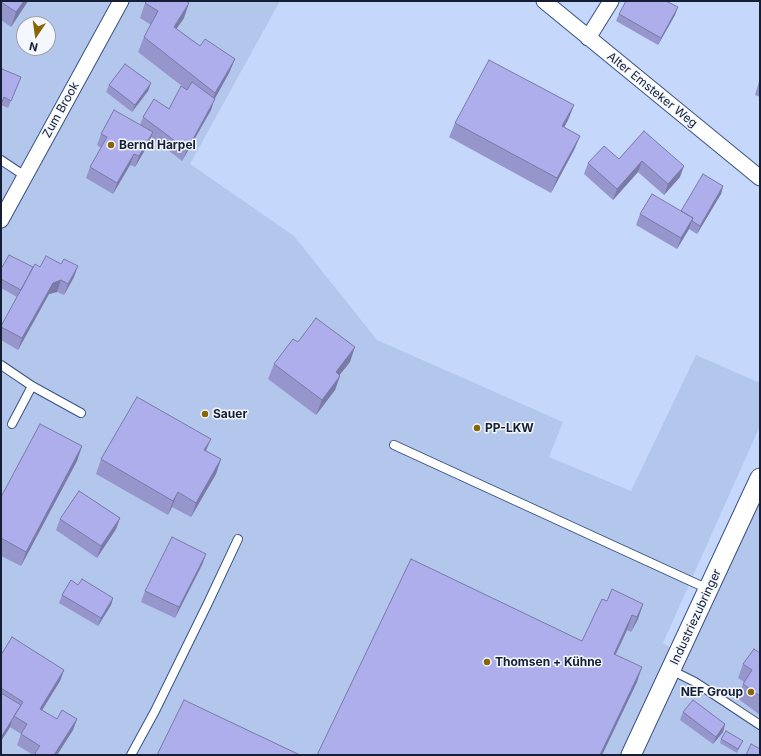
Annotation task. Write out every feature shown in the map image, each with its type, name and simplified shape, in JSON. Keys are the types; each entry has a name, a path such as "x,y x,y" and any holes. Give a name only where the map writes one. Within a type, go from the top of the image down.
{"street":[{"name":"Zum Brook","path":"1,220 121,1"},
{"name":"Alter Emsteker Weg","path":"544,1 760,178"},
{"path":"588,38 611,1"},
{"name":"Industriezubringer","path":"631,755 672,670 760,478"}],"lane":[{"path":"1,160 25,176"},
{"path":"1,365 32,386 81,413"},
{"path":"12,424 32,386"},
{"path":"394,445 709,589"},
{"path":"131,755 155,711 238,539"},
{"path":"672,670 695,682 760,725"}],"shaded area":[{"path":"1,1 280,1 190,164 294,236 377,340 563,422 549,457 631,491 696,355 760,383 760,426 663,643 686,658 760,498 760,755 1,755"}],"building":[{"path":"1,1 24,1 16,12"},
{"path":"147,1 186,1 189,3 174,27 200,46 205,39 235,59 215,93 144,37 158,11 145,3"},
{"path":"626,1 666,1 678,7 661,38 619,14"},
{"path":"489,60 574,105 562,126 580,136 557,178 455,123"},
{"path":"125,64 151,83 135,105 109,85"},
{"path":"2,69 21,77 11,101 4,97 1,104 1,71"},
{"path":"192,82 215,99 187,150 143,117 154,99 169,109 181,86 187,90"},
{"path":"114,110 153,132 139,156 134,154 117,183 90,167 107,137 101,134"},
{"path":"644,131 684,166 668,184 642,161 617,189 588,163 604,146 619,159"},
{"path":"703,174 723,186 700,226 692,221 693,218 681,211"},
{"path":"652,194 693,218 681,238 640,214"},
{"path":"9,255 33,267 21,290 1,279 1,269"},
{"path":"46,256 61,264 64,259 78,266 68,284 61,280 53,283 22,338 1,326 35,264 40,267"},
{"path":"316,318 355,347 336,372 340,376 322,400 274,364 293,339 298,342"},
{"path":"137,397 211,439 204,450 221,459 196,503 178,492 173,501 101,459"},
{"path":"40,424 82,446 26,552 1,538 1,497"},
{"path":"79,491 120,518 101,546 60,519"},
{"path":"172,537 206,554 179,607 145,591"},
{"name":"Thomsen + Kühne","path":"411,559 582,641 602,599 607,601 612,589 643,604 637,617 632,615 614,654 642,667 600,755 317,755"},
{"path":"82,579 113,598 101,618 62,595 71,580 78,585"},
{"path":"12,637 64,670 40,709 57,719 62,710 77,719 54,755 37,755 35,753 40,746 21,734 27,724 14,716 23,702 1,688 1,655"},
{"path":"754,649 760,653 760,696 743,684 752,670 743,664"},
{"path":"1,693 21,705 2,736 1,735"},
{"path":"184,700 300,755 157,755"},
{"path":"693,700 725,724 716,737 683,712"},
{"path":"726,731 743,741 738,749 721,739"},
{"path":"751,744 760,749 760,755 746,755"}],"place":[{"name":"Bernd Harpel","path":"111,145"},
{"name":"Sauer","path":"205,414"},
{"name":"PP-LKW","path":"477,428"},
{"name":"Thomsen + Kühne","path":"487,662"},
{"name":"NEF Group","path":"751,692"}]}
